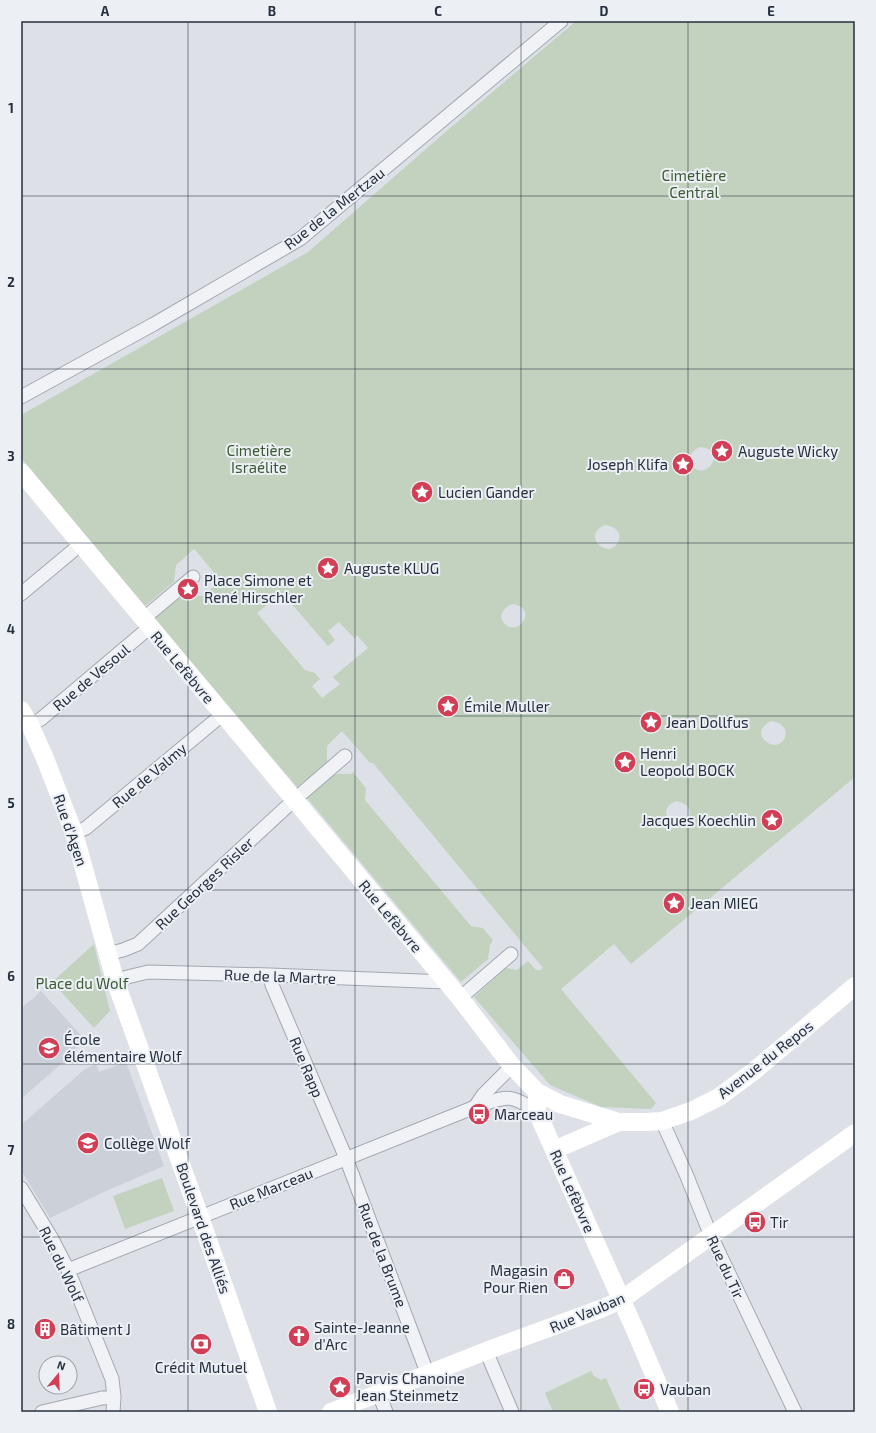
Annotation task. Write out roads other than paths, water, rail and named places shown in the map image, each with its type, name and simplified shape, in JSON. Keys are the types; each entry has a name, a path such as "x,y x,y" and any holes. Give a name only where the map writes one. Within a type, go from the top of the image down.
{"main road":[{"name":"Rue Lefèbvre","path":"21,472 460,998 512,1066 537,1092 537,1112 670,1412"},
{"name":"Rue d'Agen","path":"26,718 53,778 74,833 107,954"},
{"name":"Boulevard des Alliés","path":"107,954 268,1412"},
{"name":"Avenue du Repos","path":"537,1092 560,1104 619,1122 662,1121 691,1112 719,1097 754,1071 855,986"},
{"name":"Avenue du Repos","path":"554,1150 619,1122"},
{"name":"Rue Vauban","path":"330,1412 599,1310 621,1300 855,1133"}],"street":[{"name":"Rue de la Mertzau","path":"21,397 154,324 300,239 561,21"},
{"path":"21,594 81,544"},
{"name":"Rue de Vesoul","path":"26,718 41,719 147,623 193,577"},
{"name":"Rue de Valmy","path":"74,833 86,828 223,714"},
{"name":"Rue Georges Risler","path":"107,954 138,944 294,800 346,756"},
{"path":"460,998 511,954"},
{"name":"Rue de la Martre","path":"115,980 148,972 446,982"},
{"name":"Rue Rapp","path":"270,975 272,985 346,1158"},
{"path":"475,1107 483,1095 512,1066"},
{"name":"Rue Marceau","path":"68,1270 475,1107 505,1097 517,1099 537,1112"},
{"name":"Rue du Tir","path":"662,1121 686,1174 711,1236 794,1412"},
{"name":"Rue de la Brume","path":"346,1158 428,1375"},
{"name":"Rue du Wolf","path":"21,1188 52,1239 68,1270 112,1379 114,1398 113,1412"},
{"path":"486,1352 512,1412"},
{"path":"379,1394 386,1412"},
{"path":"42,1412 102,1398 114,1398"}],"place":[{"name":"Auguste Wicky","path":"722,451"},
{"name":"Joseph Klifa","path":"683,464"},
{"name":"Lucien Gander","path":"422,492"},
{"name":"Auguste KLUG","path":"328,568"},
{"name":"Place Simone et René Hirschler","path":"188,589"},
{"name":"Émile Muller","path":"448,706"},
{"name":"Jean Dollfus","path":"651,722"},
{"name":"Henri Leopold BOCK","path":"625,762"},
{"name":"Jacques Koechlin","path":"772,820"},
{"name":"Jean MIEG","path":"674,903"},
{"name":"École élémentaire Wolf","path":"49,1048"},
{"name":"Marceau","path":"479,1114"},
{"name":"Collège Wolf","path":"88,1143"},
{"name":"Tir","path":"755,1222"},
{"name":"Magasin Pour Rien","path":"564,1279"},
{"name":"Bâtiment J","path":"45,1329"},
{"name":"Sainte-Jeanne d'Arc","path":"299,1336"},
{"name":"Crédit Mutuel","path":"201,1344"},
{"name":"Parvis Chanoine Jean Steinmetz","path":"340,1387"},
{"name":"Vauban","path":"644,1389"}],"park label":[{"name":"Cimetière Central","path":"694,184"},
{"name":"Cimetière Israélite","path":"259,458"},
{"name":"Place du Wolf","path":"82,983"}]}
